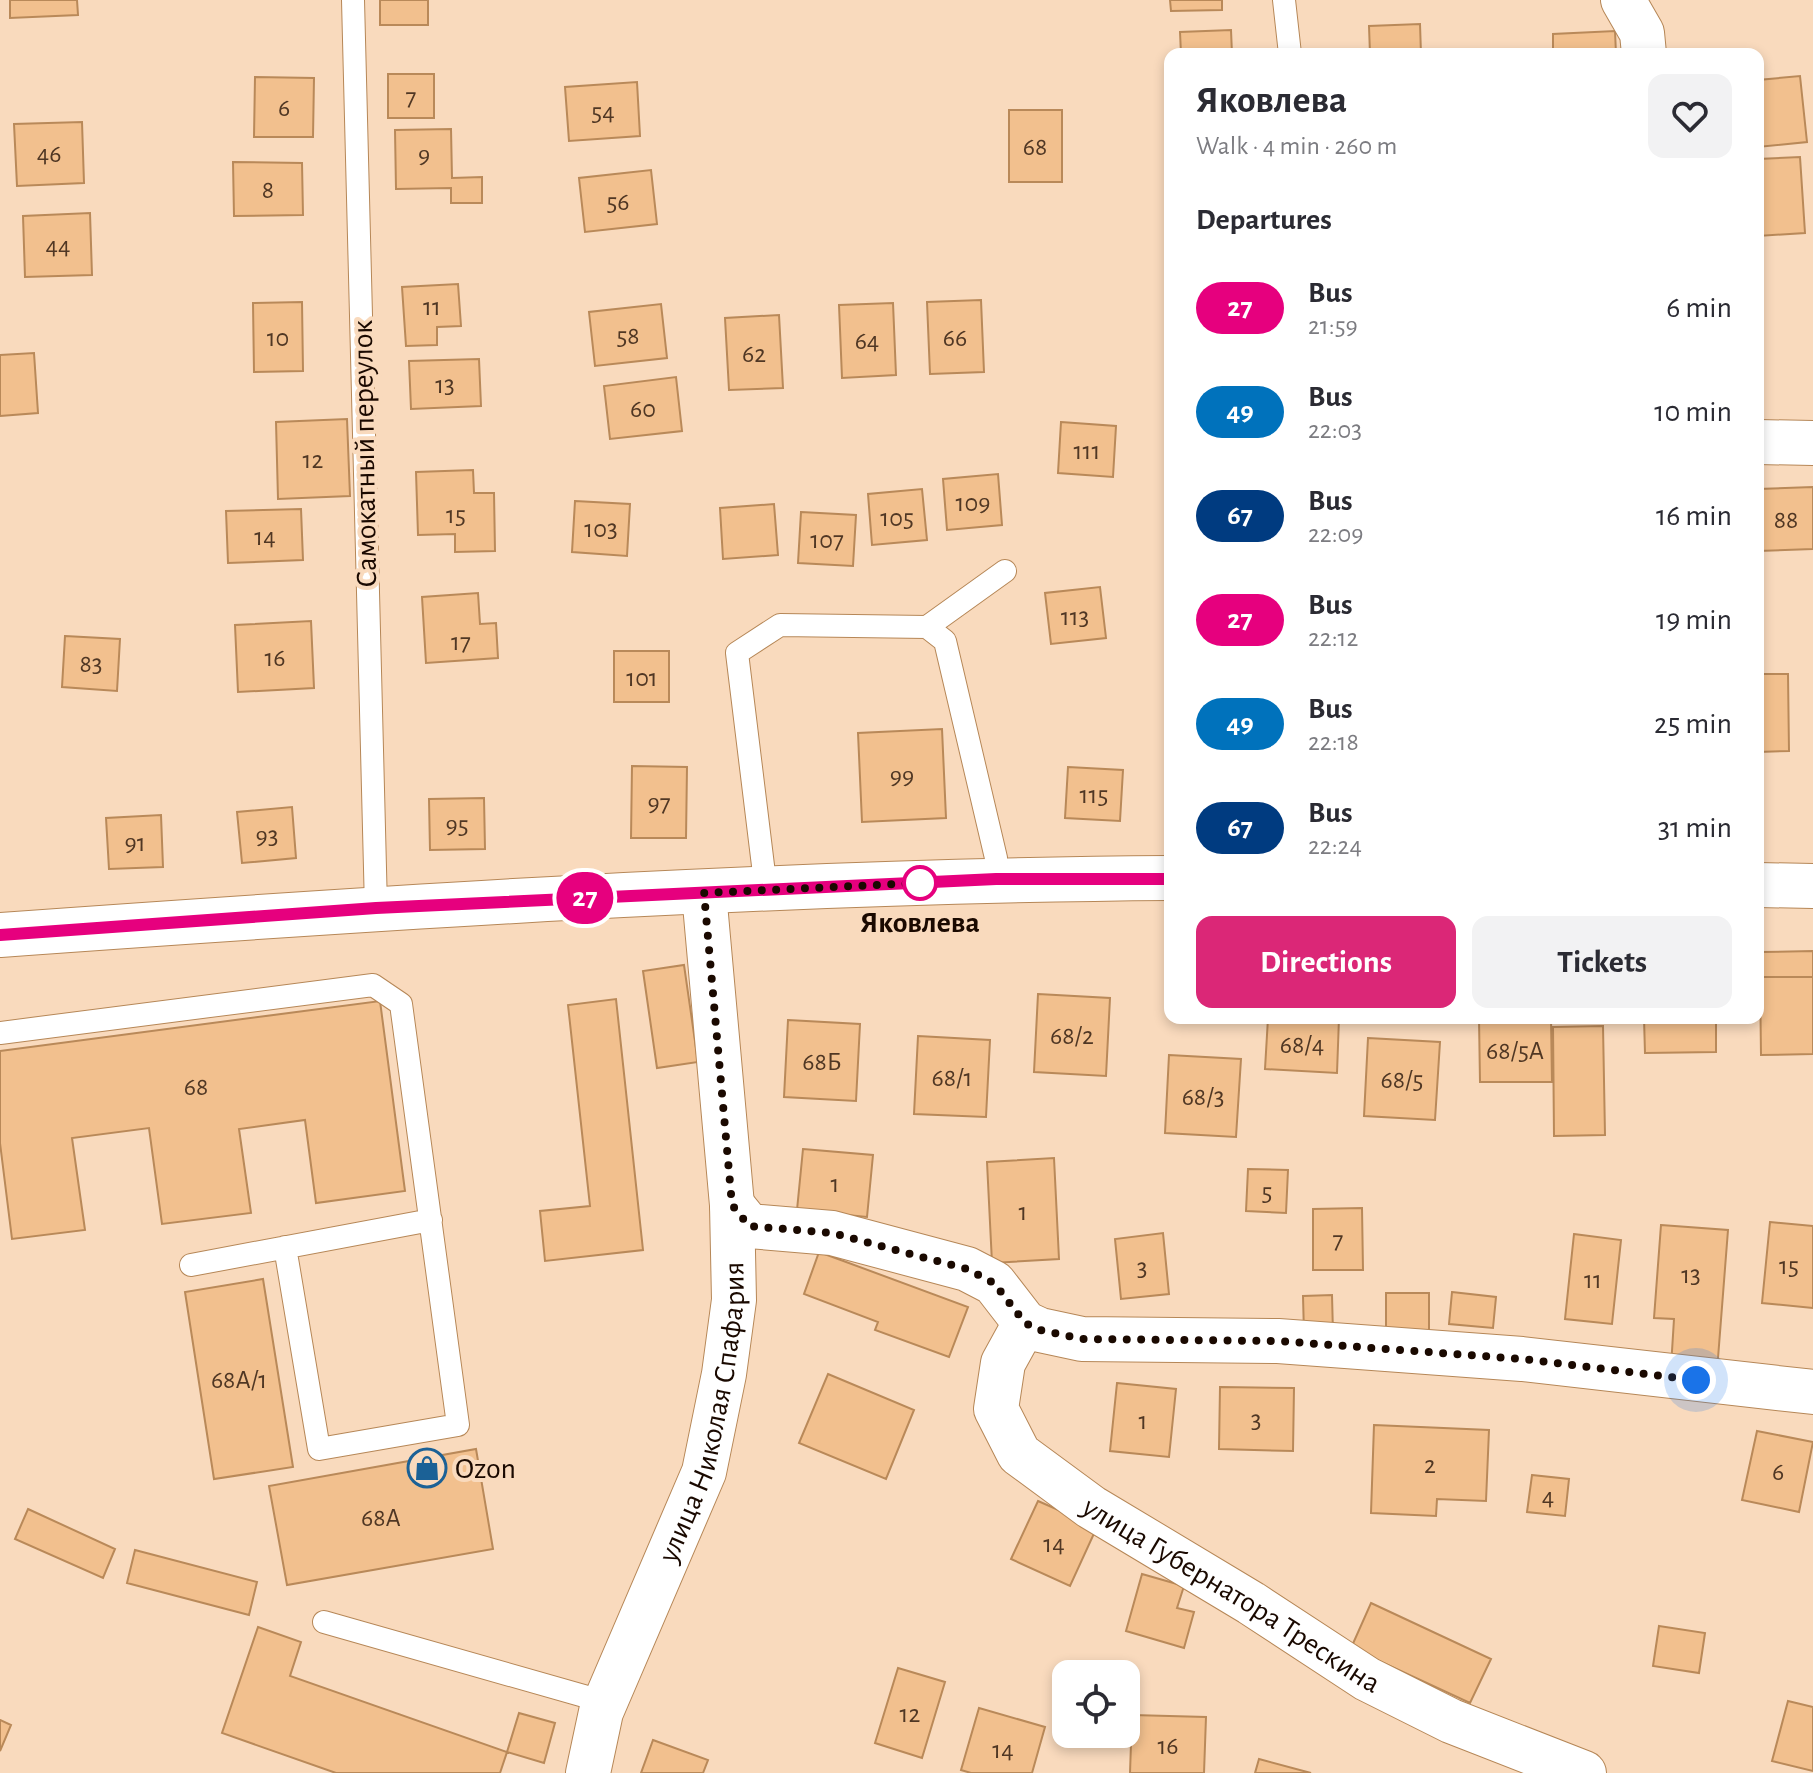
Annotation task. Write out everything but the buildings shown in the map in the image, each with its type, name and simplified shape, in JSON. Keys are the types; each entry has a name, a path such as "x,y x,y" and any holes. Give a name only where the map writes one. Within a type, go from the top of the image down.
{"street":[{"path":"1623,0 1642,33 1643,48"},
{"path":"1764,442 1813,443"},
{"path":"0,935 376,908 996,879 1164,878"},
{"path":"1764,885 1813,886"},
{"name":"улица Николая Спафария","path":"588,1773 605,1702 704,1472 724,1374 734,1300 732,1205 704,893"},
{"path":"732,1205 749,1226 832,1233 967,1269 994,1283 1025,1323 1040,1330 1082,1339 1309,1343 1522,1359 1813,1392"},
{"name":"улица Губернатора Трескина","path":"1025,1323 1003,1363 996,1409 1019,1454 1091,1507 1251,1603 1367,1679 1451,1721 1584,1773"}],"lane":[{"name":"Самокатный переулок","path":"353,0 376,908"},
{"path":"1284,0 1289,48"},
{"path":"766,890 737,653 780,625 927,627 1005,571"},
{"path":"927,627 945,641 996,858 996,879"},
{"path":"0,1033 373,985 401,1004 458,1425 319,1449 285,1247"},
{"path":"191,1265 431,1220"},
{"path":"324,1622 605,1702"}],"bus line":[{"name":"27","path":"0,935 376,908 996,879 1164,879"}],"place":[{"name":"Яковлева","path":"920,883"},
{"name":"Ozon","path":"427,1468"}],"route":[{"path":"920,883 704,893 732,1205 749,1226 832,1233 967,1269 994,1283 1025,1323 1040,1330 1082,1339 1278,1341 1522,1359 1696,1380"}]}
